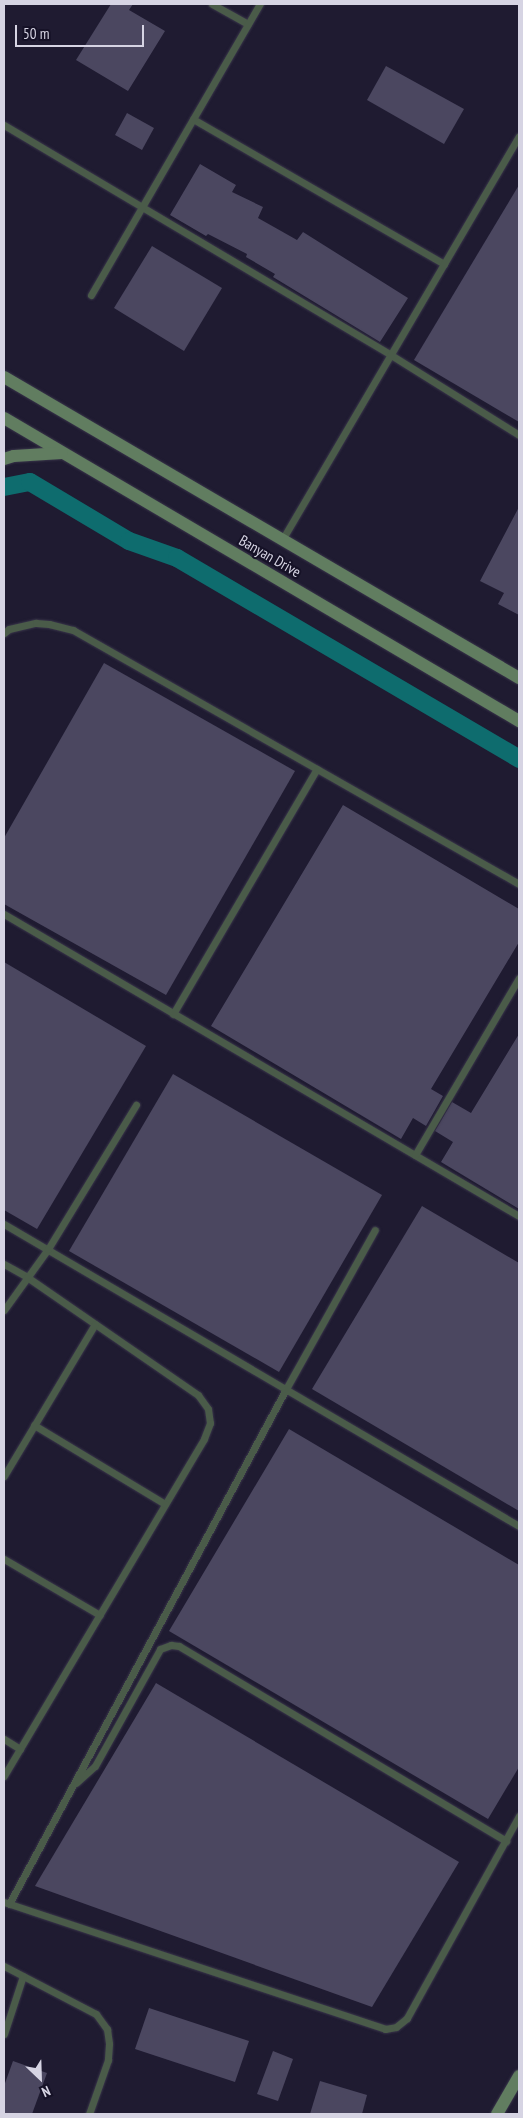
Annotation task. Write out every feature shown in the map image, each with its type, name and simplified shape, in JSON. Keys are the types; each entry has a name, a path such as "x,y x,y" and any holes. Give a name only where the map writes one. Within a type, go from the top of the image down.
{"street":[{"name":"Banyan Drive","path":"4,377 519,678"},
{"name":"Banyan Drive","path":"4,418 519,721"},
{"path":"4,459 14,456 62,453"},
{"path":"497,2114 519,2076"}],"lane":[{"path":"212,4 248,24"},
{"path":"91,295 260,4"},
{"path":"193,119 444,264"},
{"path":"4,125 391,354 519,435"},
{"path":"282,540 519,136"},
{"path":"4,632 9,629 36,623 73,630 519,884"},
{"path":"173,1014 317,769"},
{"path":"4,914 519,1216"},
{"path":"415,1155 519,978"},
{"path":"4,1310 48,1249 136,1105"},
{"path":"4,1224 519,1526"},
{"path":"375,1230 286,1389 73,1786 6,1903 385,2029 396,2027 407,2018 519,1816"},
{"path":"4,1264 27,1277 198,1395 208,1409 210,1423 204,1439 4,1776"},
{"path":"4,1476 94,1324"},
{"path":"34,1425 165,1504"},
{"path":"4,1559 100,1615"},
{"path":"73,1786 95,1766 160,1649 171,1645 179,1646 506,1841"},
{"path":"4,1739 20,1749"},
{"path":"4,1966 96,2014 107,2029 109,2044 108,2060 89,2114"},
{"path":"4,2034 23,1976"}],"building":[{"path":"111,4 133,4 129,10 165,31 128,91 76,60"},
{"path":"386,66 464,109 444,144 367,100"},
{"path":"127,113 154,128 142,150 115,135"},
{"path":"200,164 236,185 232,192 263,207 258,218 297,240 303,232 408,298 380,342 273,277 275,274 246,257 247,254 208,234 206,236 170,215"},
{"path":"519,185 519,422 414,360"},
{"path":"152,246 222,288 184,351 114,308"},
{"path":"519,507 519,615 498,604 504,593 480,581"},
{"path":"104,663 295,771 166,995 4,904 4,838"},
{"path":"343,805 519,909 519,942 431,1089 443,1096 426,1126 413,1118 401,1139 211,1026"},
{"path":"4,962 146,1046 37,1229 4,1210"},
{"path":"519,1034 519,1209 441,1162 453,1142 435,1131 452,1102 471,1113"},
{"path":"173,1074 382,1195 279,1372 69,1251"},
{"path":"422,1206 519,1263 519,1511 312,1389"},
{"path":"289,1429 519,1565 519,1767 488,1819 169,1631"},
{"path":"156,1683 459,1862 372,2007 35,1886"},
{"path":"149,2008 249,2041 235,2082 135,2049"},
{"path":"273,2051 293,2059 278,2101 257,2094"},
{"path":"13,2061 47,2073 32,2114 4,2114 4,2086"},
{"path":"320,2081 367,2095 362,2114 310,2114"}],"waterway":[{"path":"4,487 30,482 129,541 177,558 519,759"}]}
